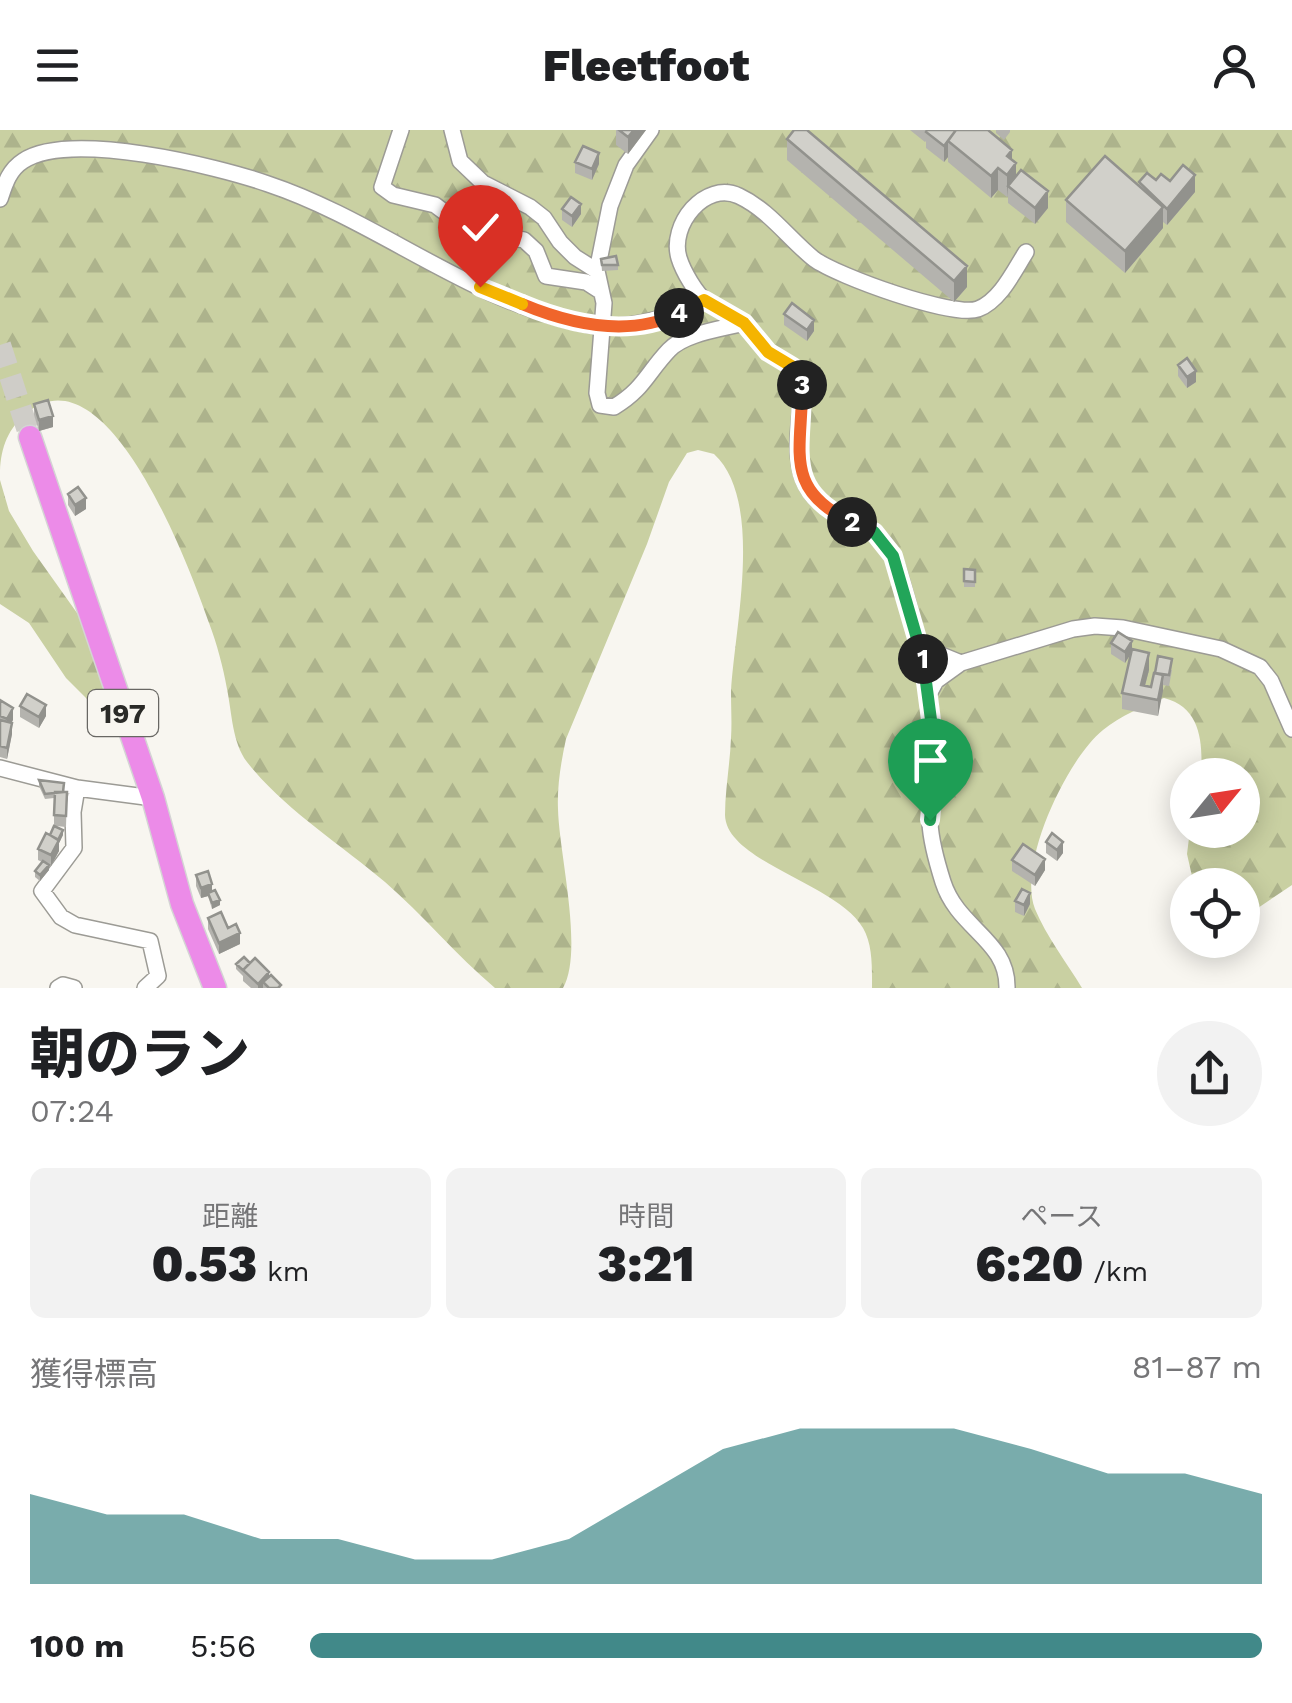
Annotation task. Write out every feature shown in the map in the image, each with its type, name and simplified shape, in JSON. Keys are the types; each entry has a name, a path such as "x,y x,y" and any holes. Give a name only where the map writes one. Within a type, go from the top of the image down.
{"highway":[{"name":"197","path":"30,438 153,798 182,904 215,988"}],"street":[{"path":"400,130 382,187 394,195 435,205 459,223 480,232 524,240 536,252 546,276 586,282 600,290"},
{"path":"452,130 460,161 482,184 530,206 575,257 597,270"},
{"path":"651,130 626,165 610,206 597,270 604,304 597,393 600,405 614,408 635,394 671,348 688,339 744,323"},
{"path":"0,199 7,178 20,162 34,155 76,149 128,152 187,161 312,201 480,287 541,312 602,327 669,318 704,300"},
{"path":"1006,988 1007,976 1001,959 993,946 961,918 938,866 930,820 936,758 928,698 918,638 893,556 874,532 818,502 807,488 798,457 803,388 799,375 768,352 744,323 704,300 679,259 680,228 701,201 718,193 735,194 754,204 814,259 835,272 965,312 992,301 1026,252"},
{"path":"928,698 936,681 961,663 1072,629 1123,628 1220,649 1260,668 1270,680 1292,729"},
{"path":"918,638 934,652 961,663"},
{"path":"0,768 77,788 153,798"},
{"path":"77,788 74,848 42,892 60,917 75,925 150,941 158,976 145,988"},
{"path":"58,988 74,988"}],"green space":[{"path":"0,130 1292,130 1292,885 1260,907 1260,868 1190,868 1188,848 1260,848 1260,758 1201,758 1200,739 1192,718 1186,709 1164,698 1117,720 1089,744 1061,788 1039,840 1031,890 1035,909 1082,988 872,988 869,942 850,912 763,860 730,832 725,806 743,534 739,502 729,475 714,454 698,450 687,453 669,482 566,739 558,809 571,951 563,988 495,988 399,895 295,810 247,762 235,736 215,639 185,559 142,474 116,437 88,411 58,401 28,412 15,425 4,446 0,471"},
{"path":"0,480 9,511 33,551 109,658 110,700 89,701 66,678 29,623 0,604"}],"building":[{"path":"794,130 807,130 967,266 954,281 787,139"},
{"path":"927,130 956,130 944,146"},
{"path":"956,130 988,130 1012,150 1007,156 1016,163 1007,175 998,168 991,176 948,141"},
{"path":"583,146 599,153 592,169 575,162"},
{"path":"1105,156 1163,207 1125,251 1066,200"},
{"path":"1183,165 1195,175 1167,209 1139,182 1147,173 1156,180 1161,174 1170,181"},
{"path":"1021,170 1048,191 1035,208 1008,186"},
{"path":"571,197 581,204 572,216 562,209"},
{"path":"616,256 618,265 602,265 601,259"},
{"path":"792,303 814,320 807,330 784,314"},
{"path":"1187,358 1196,371 1187,377 1178,365"},
{"path":"48,400 53,416 39,420 34,404"},
{"path":"78,487 86,498 75,505 68,494"},
{"path":"964,569 975,570 975,582 964,581"},
{"path":"1118,632 1132,641 1125,652 1111,643"},
{"path":"1132,649 1149,653 1141,685 1151,687 1154,673 1163,675 1158,700 1122,693"},
{"path":"1158,656 1172,659 1169,675 1155,673"},
{"path":"27,694 46,705 39,717 20,706"},
{"path":"0,700 13,708 7,719 0,716"},
{"path":"0,720 12,723 7,748 0,746"},
{"path":"39,780 64,783 63,792 45,794"},
{"path":"55,792 67,792 66,816 54,815"},
{"path":"54,826 63,830 58,840 50,835"},
{"path":"46,833 59,840 51,855 38,849"},
{"path":"1052,833 1063,842 1057,850 1046,842"},
{"path":"1023,844 1045,859 1035,875 1012,860"},
{"path":"43,861 49,865 40,875 35,871"},
{"path":"208,871 212,884 201,888 196,875"},
{"path":"1022,889 1030,893 1024,905 1015,901"},
{"path":"215,890 220,900 212,903 208,893"},
{"path":"221,912 228,928 236,924 240,933 219,943 208,918"},
{"path":"244,957 250,963 244,971 236,964"},
{"path":"255,958 269,972 258,984 243,970"},
{"path":"271,975 281,985 278,988 269,988 263,982"}],"tunnel":[{"path":"0,345 30,437"}],"route":[{"path":"480,287 541,312 602,327 669,318 704,300 744,323 768,352 793,367 803,388 797,445 799,469 807,488 818,502 874,532 893,556 902,583 925,667 936,758 930,820"}]}
